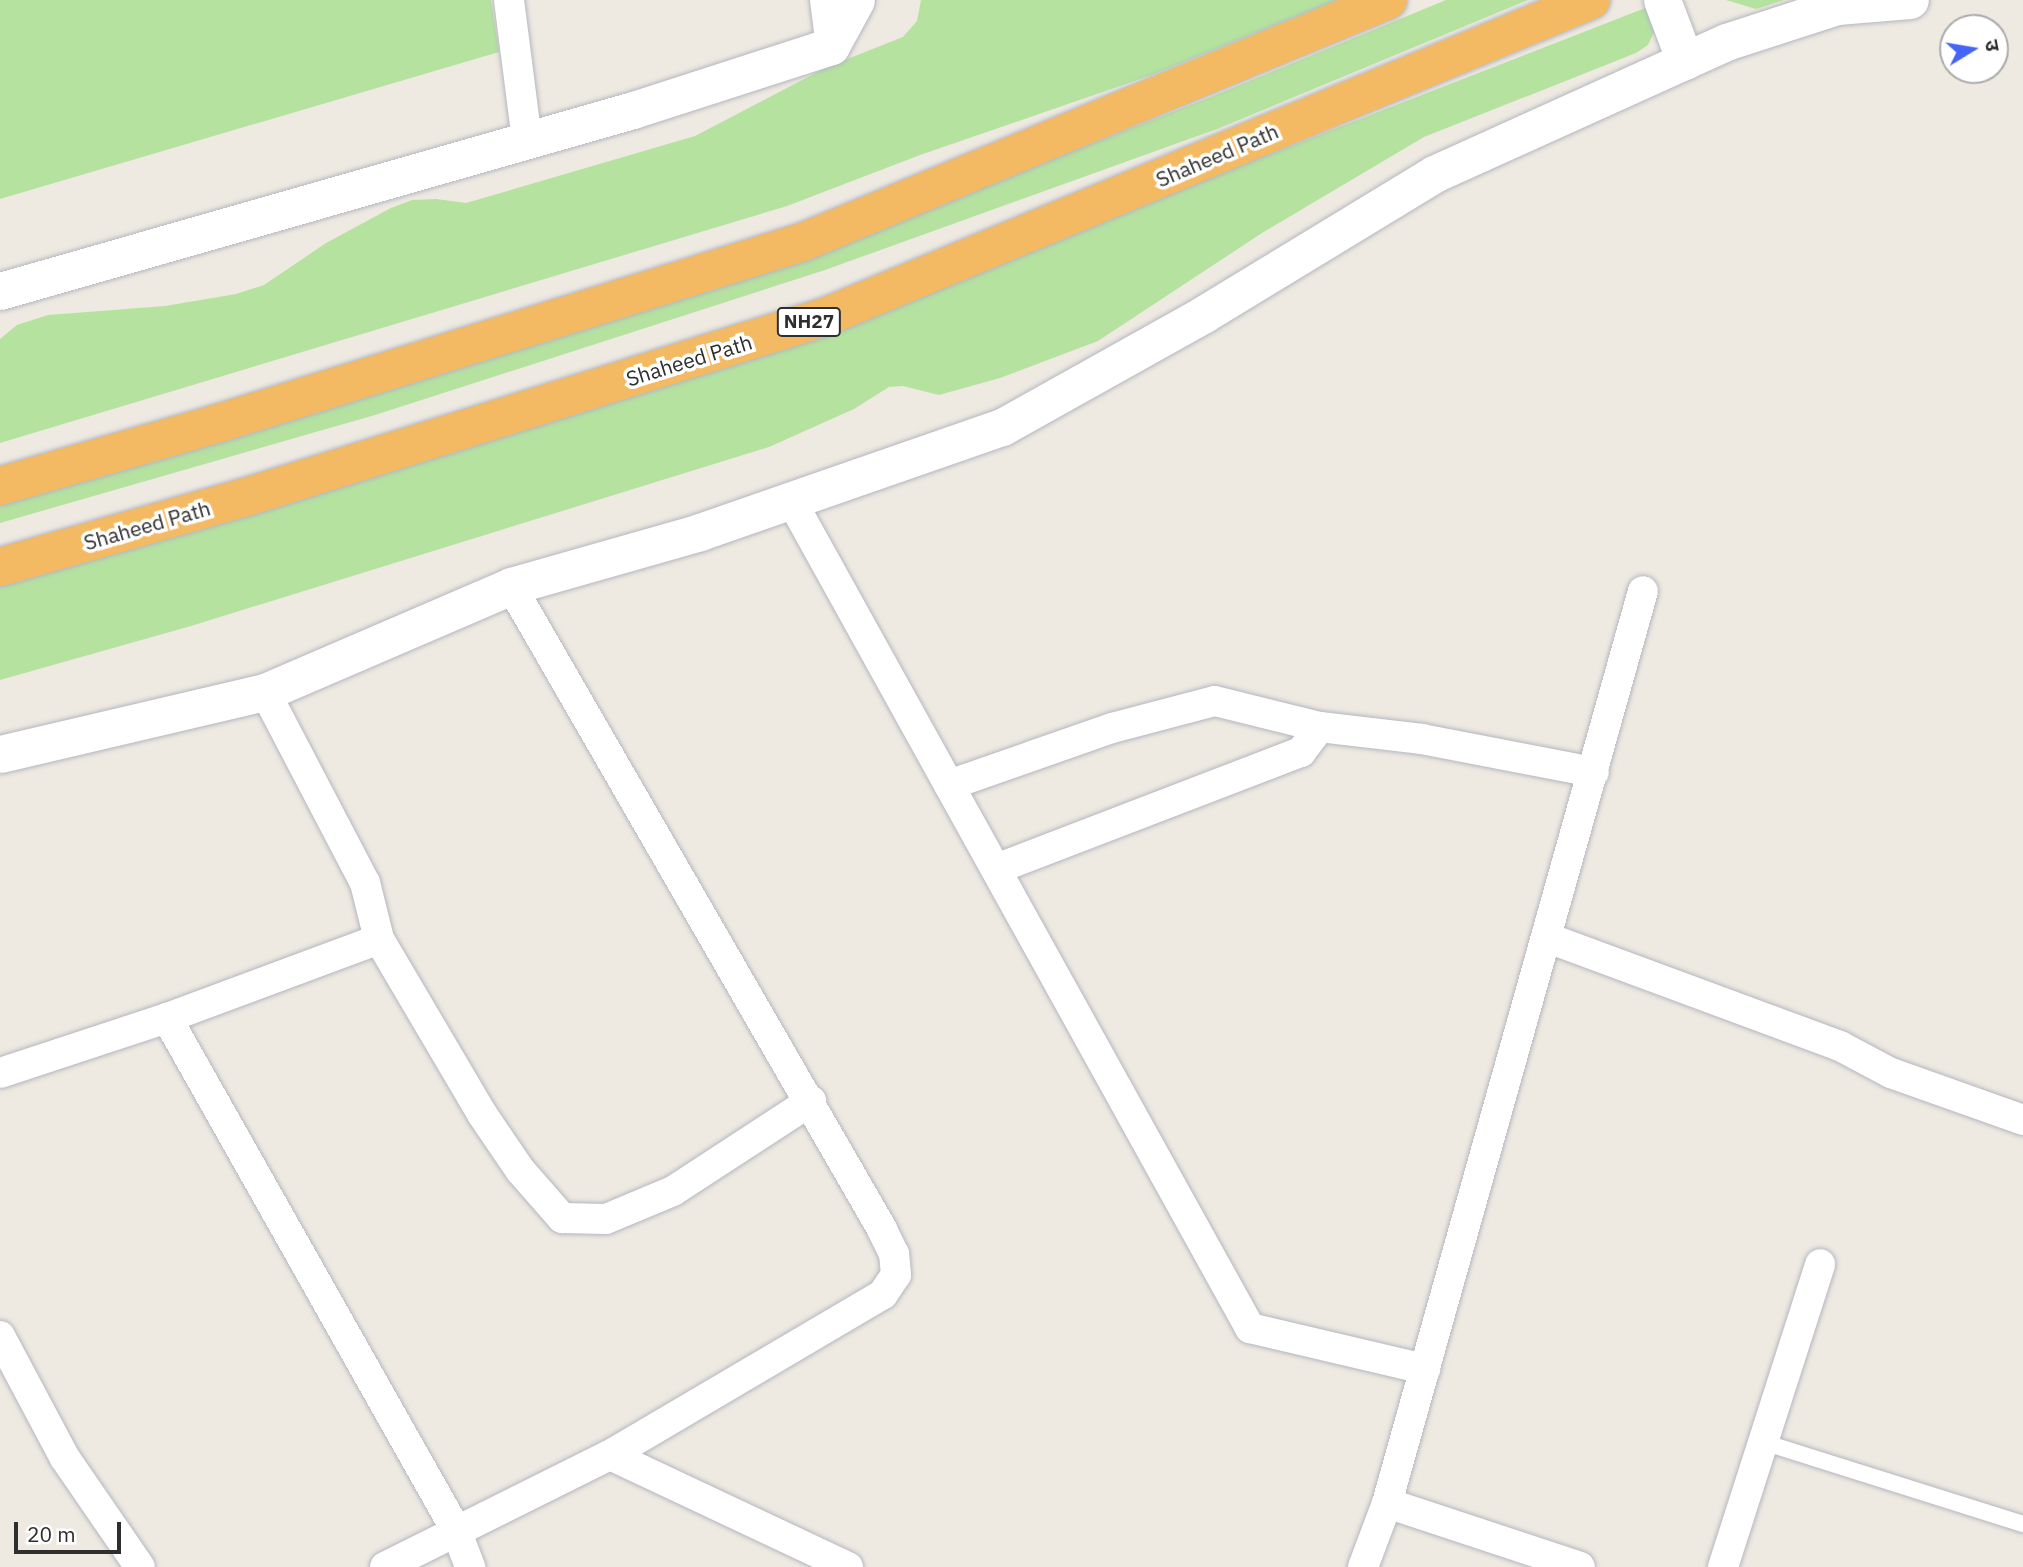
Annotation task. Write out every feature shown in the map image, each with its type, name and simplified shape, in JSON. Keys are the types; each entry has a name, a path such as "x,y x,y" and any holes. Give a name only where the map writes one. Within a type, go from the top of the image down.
{"highway":[{"path":"0,486 213,425 803,242 1388,0"},
{"name":"Shaheed Path","path":"0,567 243,498 825,317 1591,0"}],"street":[{"path":"509,0 527,140"},
{"path":"825,0 831,46"},
{"path":"0,291 527,140 831,46 856,0"},
{"path":"1662,0 1685,61"},
{"path":"0,754 265,692 511,586 700,532 1002,427 1204,314 1434,174 1726,42 1837,6 1910,0"},
{"path":"791,500 1250,1328 1425,1369"},
{"path":"384,1567 610,1455 883,1294 896,1275 894,1254 882,1229 811,1101 511,586"},
{"path":"1363,1567 1387,1503 1548,938 1643,591"},
{"path":"265,692 365,883 379,939 482,1114 520,1170 562,1218 606,1219 673,1191 811,1101"},
{"path":"949,785 1112,728 1215,701 1320,727 1422,739 1594,772"},
{"path":"996,869 1301,752 1320,727"},
{"path":"1548,938 1840,1046 1891,1073 2023,1120"},
{"path":"0,1073 167,1018 379,939"},
{"path":"167,1018 456,1530 470,1567"},
{"path":"1723,1567 1820,1264"},
{"path":"0,1336 65,1458 139,1567"},
{"path":"610,1455 848,1567"},
{"path":"1387,1503 1580,1567"}],"lane":[{"path":"1763,1442 2023,1524"}],"green space":[{"path":"0,0 491,0 499,52 0,199"},
{"path":"921,0 1338,0 1152,75 920,155 787,206 0,443 0,339 17,325 48,315 165,306 236,294 264,285 326,243 391,208 412,200 436,199 466,203 695,136 827,67 903,37 917,21"},
{"path":"1446,0 1528,0 1217,129 825,270 375,415 0,523 0,496 1008,176 1208,98"},
{"path":"1726,0 1784,0 1756,9"},
{"path":"1658,3 1655,30 1648,45 1636,53 1424,137 1262,233 1098,341 1000,378 939,395 903,386 889,387 854,409 769,447 191,626 0,680 0,572 1211,177"}]}
